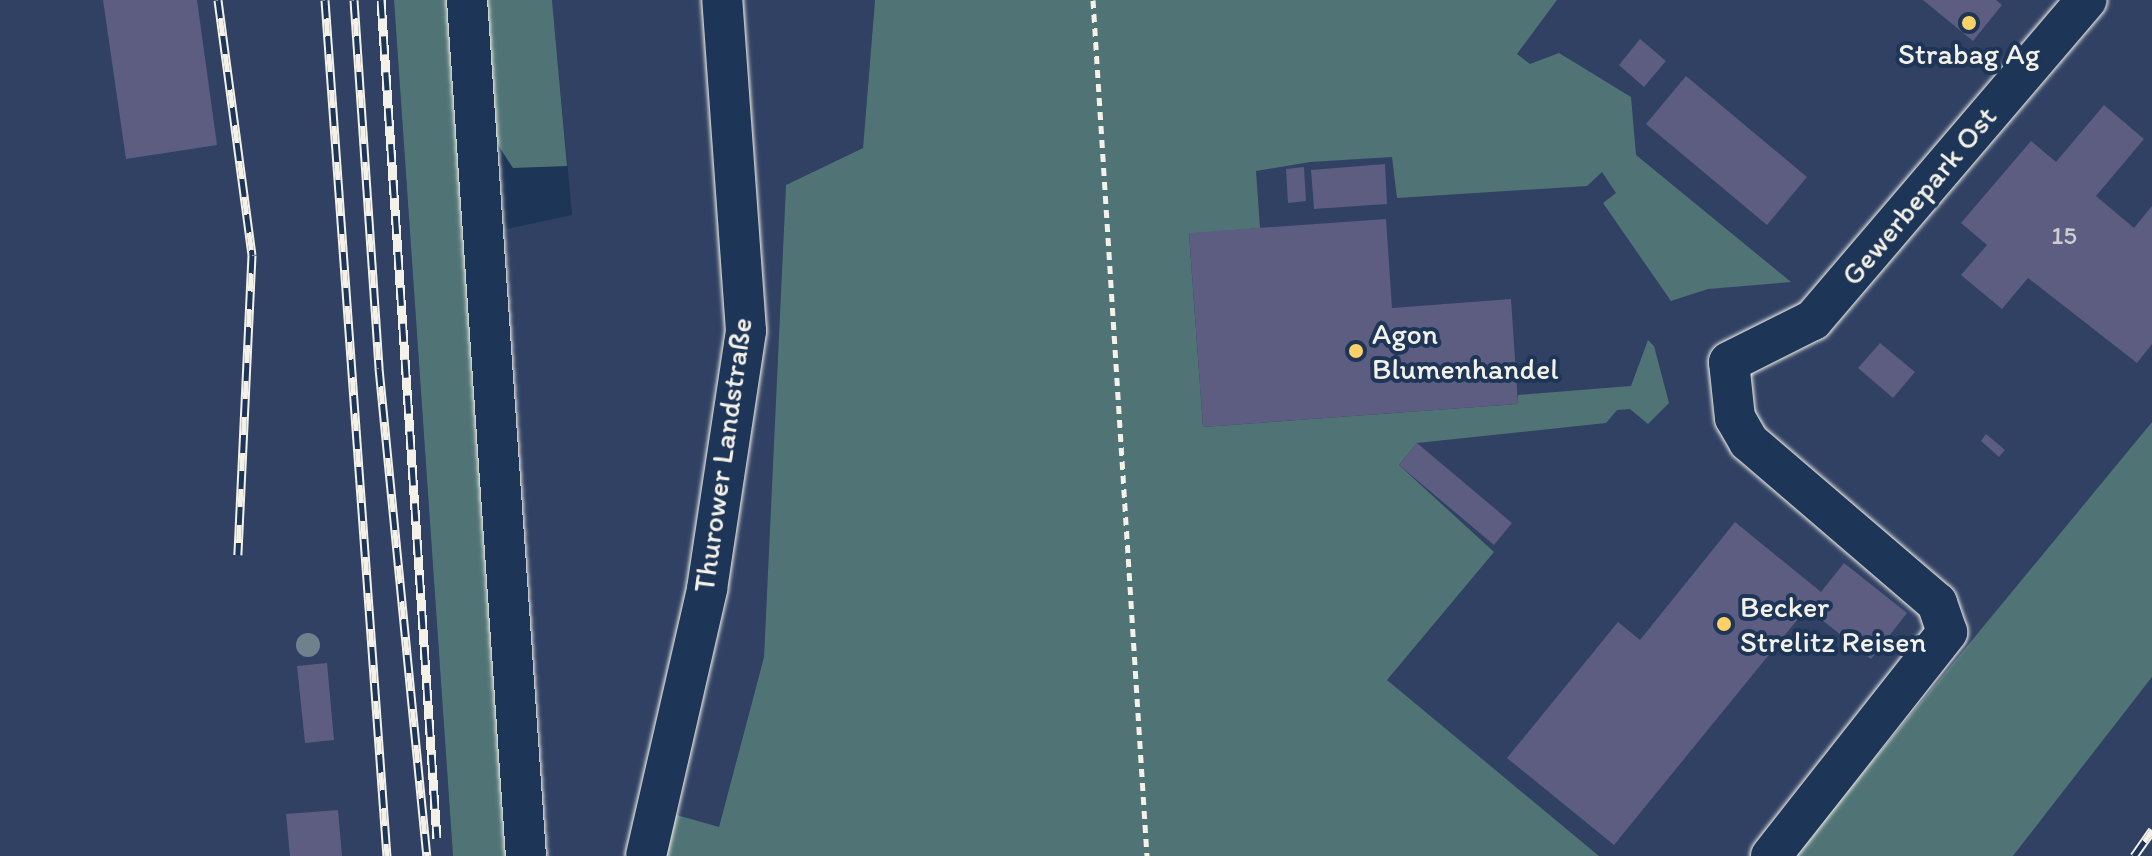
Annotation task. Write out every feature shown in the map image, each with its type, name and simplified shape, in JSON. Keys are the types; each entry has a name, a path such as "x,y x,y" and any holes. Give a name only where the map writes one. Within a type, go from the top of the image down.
{"street":[{"path":"467,0 526,856"},
{"name":"Thurower Landstraße","path":"646,856 707,589 746,331 722,0"},
{"name":"Gewerbepark Ost","path":"1771,856 1947,632 1937,603 1749,442 1735,418 1729,362 1813,320 2086,0"}],"path":[{"path":"1093,0 1147,856"}],"shaded area":[{"path":"0,0 394,0 453,856 0,856"},
{"path":"552,0 875,0 863,148 786,185 764,657 719,827 653,856 535,856 497,231 572,215"},
{"path":"1142,0 2152,0 2152,422 1794,856 1599,856 1187,515"},
{"path":"2152,677 2152,856 2013,856"}],"green space":[{"path":"394,0 457,0 518,856 453,856"},
{"path":"472,0 552,0 567,166 513,168 500,148 480,102"},
{"path":"875,0 1557,0 1517,54 1530,64 1559,53 1631,97 1636,155 1791,282 1708,289 1671,301 1603,203 1616,193 1602,172 1587,186 1397,198 1392,157 1310,162 1256,171 1260,228 1189,234 1203,427 1518,404 1518,395 1631,386 1648,340 1654,346 1669,403 1648,424 1630,409 1617,410 1606,423 1417,443 1399,465 1494,552 1387,680 1599,856 653,856 673,814 719,827 764,657 786,185 863,148"},
{"path":"2152,422 2152,677 2013,856 1794,856"}],"building":[{"path":"103,0 197,0 217,145 126,159"},
{"name":"Strabag Ag","path":"1923,0 1996,0 2002,5 1973,41"},
{"path":"1640,39 1666,61 1644,87 1619,65"},
{"path":"1686,76 1807,177 1767,225 1646,124"},
{"path":"2104,105 2144,139 2096,196 2134,228 2152,206 2152,344 2137,363 2028,278 2002,309 1961,275 1987,245 1961,223 2031,141 2056,162"},
{"path":"1385,164 1387,204 1314,209 1311,170"},
{"path":"1304,167 1306,201 1288,203 1286,169"},
{"name":"Agon Blumenhandel","path":"1386,219 1392,308 1511,299 1518,404 1203,427 1189,233"},
{"path":"1880,343 1915,372 1893,398 1858,368"},
{"path":"1986,434 2005,450 1999,457 1981,441"},
{"path":"1417,443 1512,523 1494,545 1399,465"},
{"path":"1735,522 1821,592 1844,563 1907,613 1871,659 1807,608 1614,845 1507,758 1618,622 1640,640"},
{"path":"327,663 334,740 305,743 297,666"},
{"path":"338,810 342,856 290,856 286,814"}],"railway":[{"path":"218,0 252,255 238,555"},
{"path":"325,0 387,856"},
{"path":"354,0 379,368 427,856"},
{"path":"381,0 437,838"},
{"path":"2134,856 2152,830"}],"place":[{"name":"Strabag Ag","path":"1969,23"},
{"name":"Agon Blumenhandel","path":"1356,351"},
{"name":"Becker Strelitz Reisen","path":"1724,624"}]}
